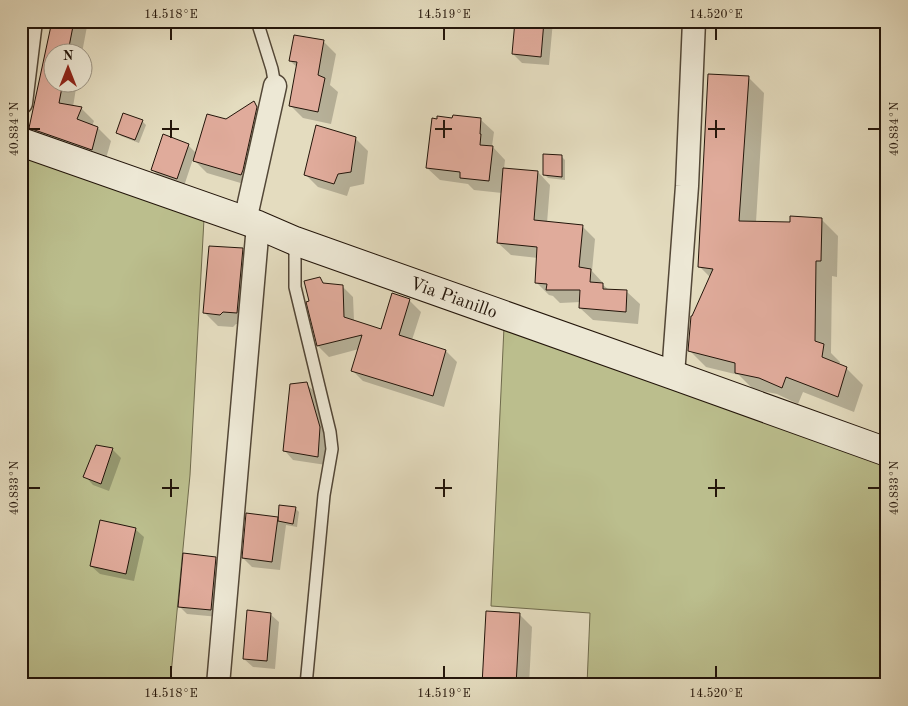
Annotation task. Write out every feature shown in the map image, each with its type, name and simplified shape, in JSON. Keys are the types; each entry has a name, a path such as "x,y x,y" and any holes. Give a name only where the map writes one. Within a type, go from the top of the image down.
{"street":[{"path":"21,103 31,21"},
{"path":"673,374 687,186 694,21"},
{"path":"218,685 251,223 275,86"},
{"name":"Via Pianillo","path":"21,142 887,452"}],"lane":[{"path":"257,21 272,69 275,86"},
{"path":"295,241 295,287 330,432 332,449 324,495 306,685"}],"green space":[{"path":"27,155 204,219 190,475 170,685 21,685 21,188"},
{"path":"504,327 887,465 887,685 587,685 590,613 491,606"}],"building":[{"path":"52,21 74,21 70,42 47,42"},
{"path":"515,21 544,21 541,57 512,54"},
{"path":"294,35 324,40 318,75 325,78 318,112 289,106 297,62 289,61"},
{"path":"42,68 42,92 61,92 59,103 82,107 77,119 98,127 92,150 29,128"},
{"path":"708,74 749,76 739,221 790,222 790,216 822,218 821,261 816,261 815,341 824,344 822,357 847,367 838,397 786,377 782,388 759,378 735,373 735,363 688,351 691,316 713,269 698,267"},
{"path":"254,101 257,107 241,175 193,161 207,114 226,119"},
{"path":"123,113 143,120 135,140 116,133"},
{"path":"453,115 481,118 480,145 493,146 489,181 460,178 460,172 426,168 432,118 437,119 437,116 452,118"},
{"path":"316,125 356,137 351,172 338,174 334,184 304,175"},
{"path":"163,134 189,144 177,179 151,170"},
{"path":"543,154 562,155 562,177 543,175"},
{"path":"503,168 538,171 534,220 583,225 579,267 591,269 590,282 603,283 603,289 627,290 626,312 579,308 580,290 546,290 547,284 535,283 537,247 497,243"},
{"path":"209,246 243,248 237,313 223,312 220,315 203,313"},
{"path":"320,277 323,283 343,285 344,317 381,329 392,293 410,299 399,335 446,350 433,396 351,371 362,335 317,346 306,302 309,301 304,281"},
{"path":"307,382 320,427 318,457 283,451 290,384"},
{"path":"96,445 113,448 101,484 83,477"},
{"path":"279,505 296,507 293,524 278,521"},
{"path":"246,513 278,517 272,562 242,558"},
{"path":"100,520 136,528 126,574 90,566"},
{"path":"183,553 216,557 211,610 178,607"},
{"path":"247,610 271,613 267,661 243,659"},
{"path":"486,611 520,613 516,685 482,685"}]}
